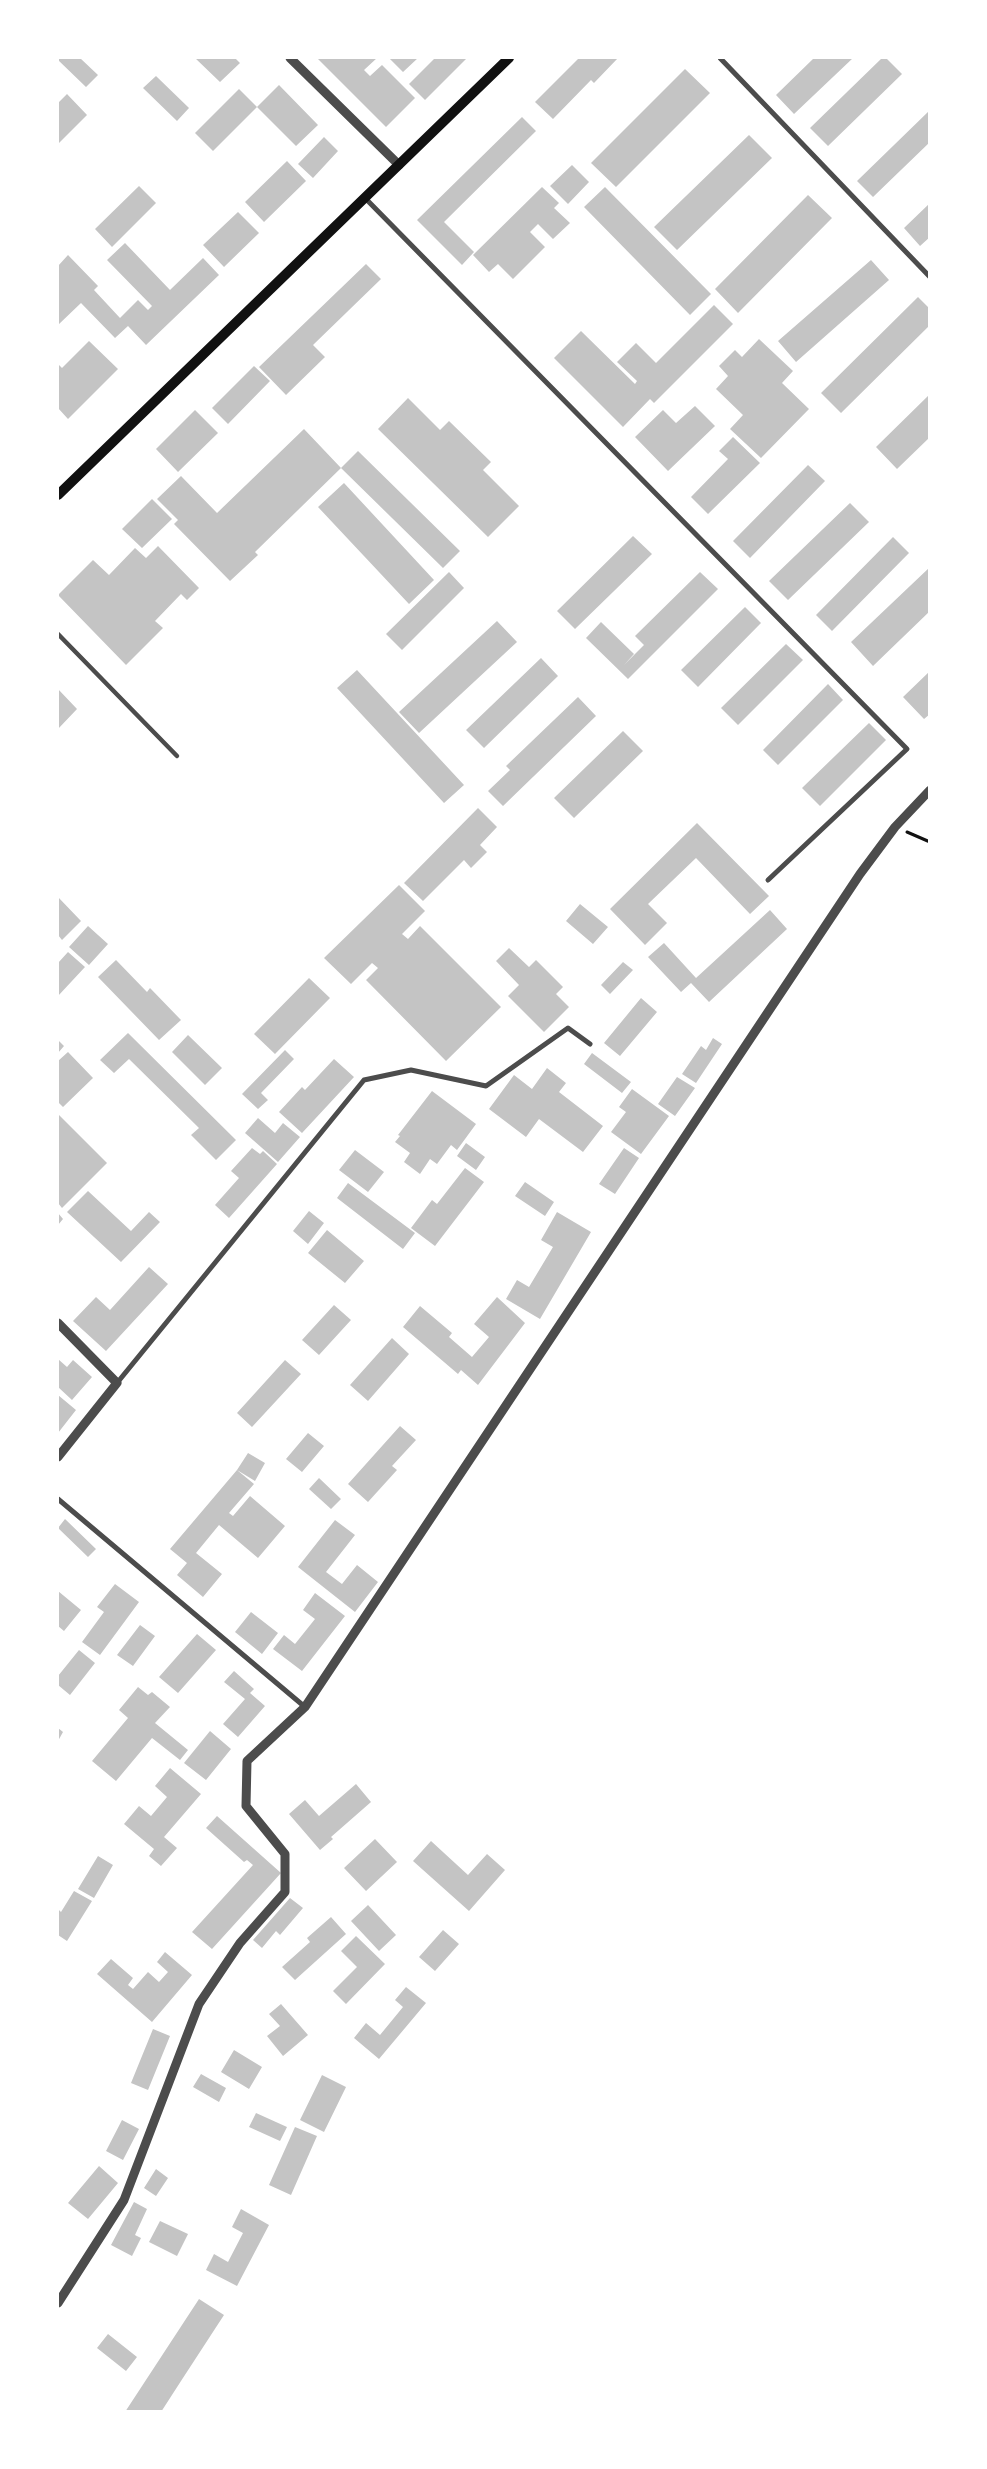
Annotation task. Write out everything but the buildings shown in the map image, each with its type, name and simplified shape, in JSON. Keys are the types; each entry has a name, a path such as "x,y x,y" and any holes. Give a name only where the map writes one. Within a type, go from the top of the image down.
{"main road":[{"path":"58,495 509,58"}],"street":[{"path":"290,58 399,165"},
{"path":"720,58 930,277"},
{"path":"365,198 907,748 768,880"},
{"path":"58,634 176,756"},
{"path":"58,2303 124,2200 199,2004 240,1943 285,1892 285,1854 246,1806 247,1761 305,1707 860,874 895,827 930,790"},
{"path":"58,1457 364,1080 411,1070 486,1086 568,1028 590,1044"},
{"path":"58,1323 117,1383"},
{"path":"58,1499 305,1707"}],"path":[{"path":"895,827 930,842"}]}
